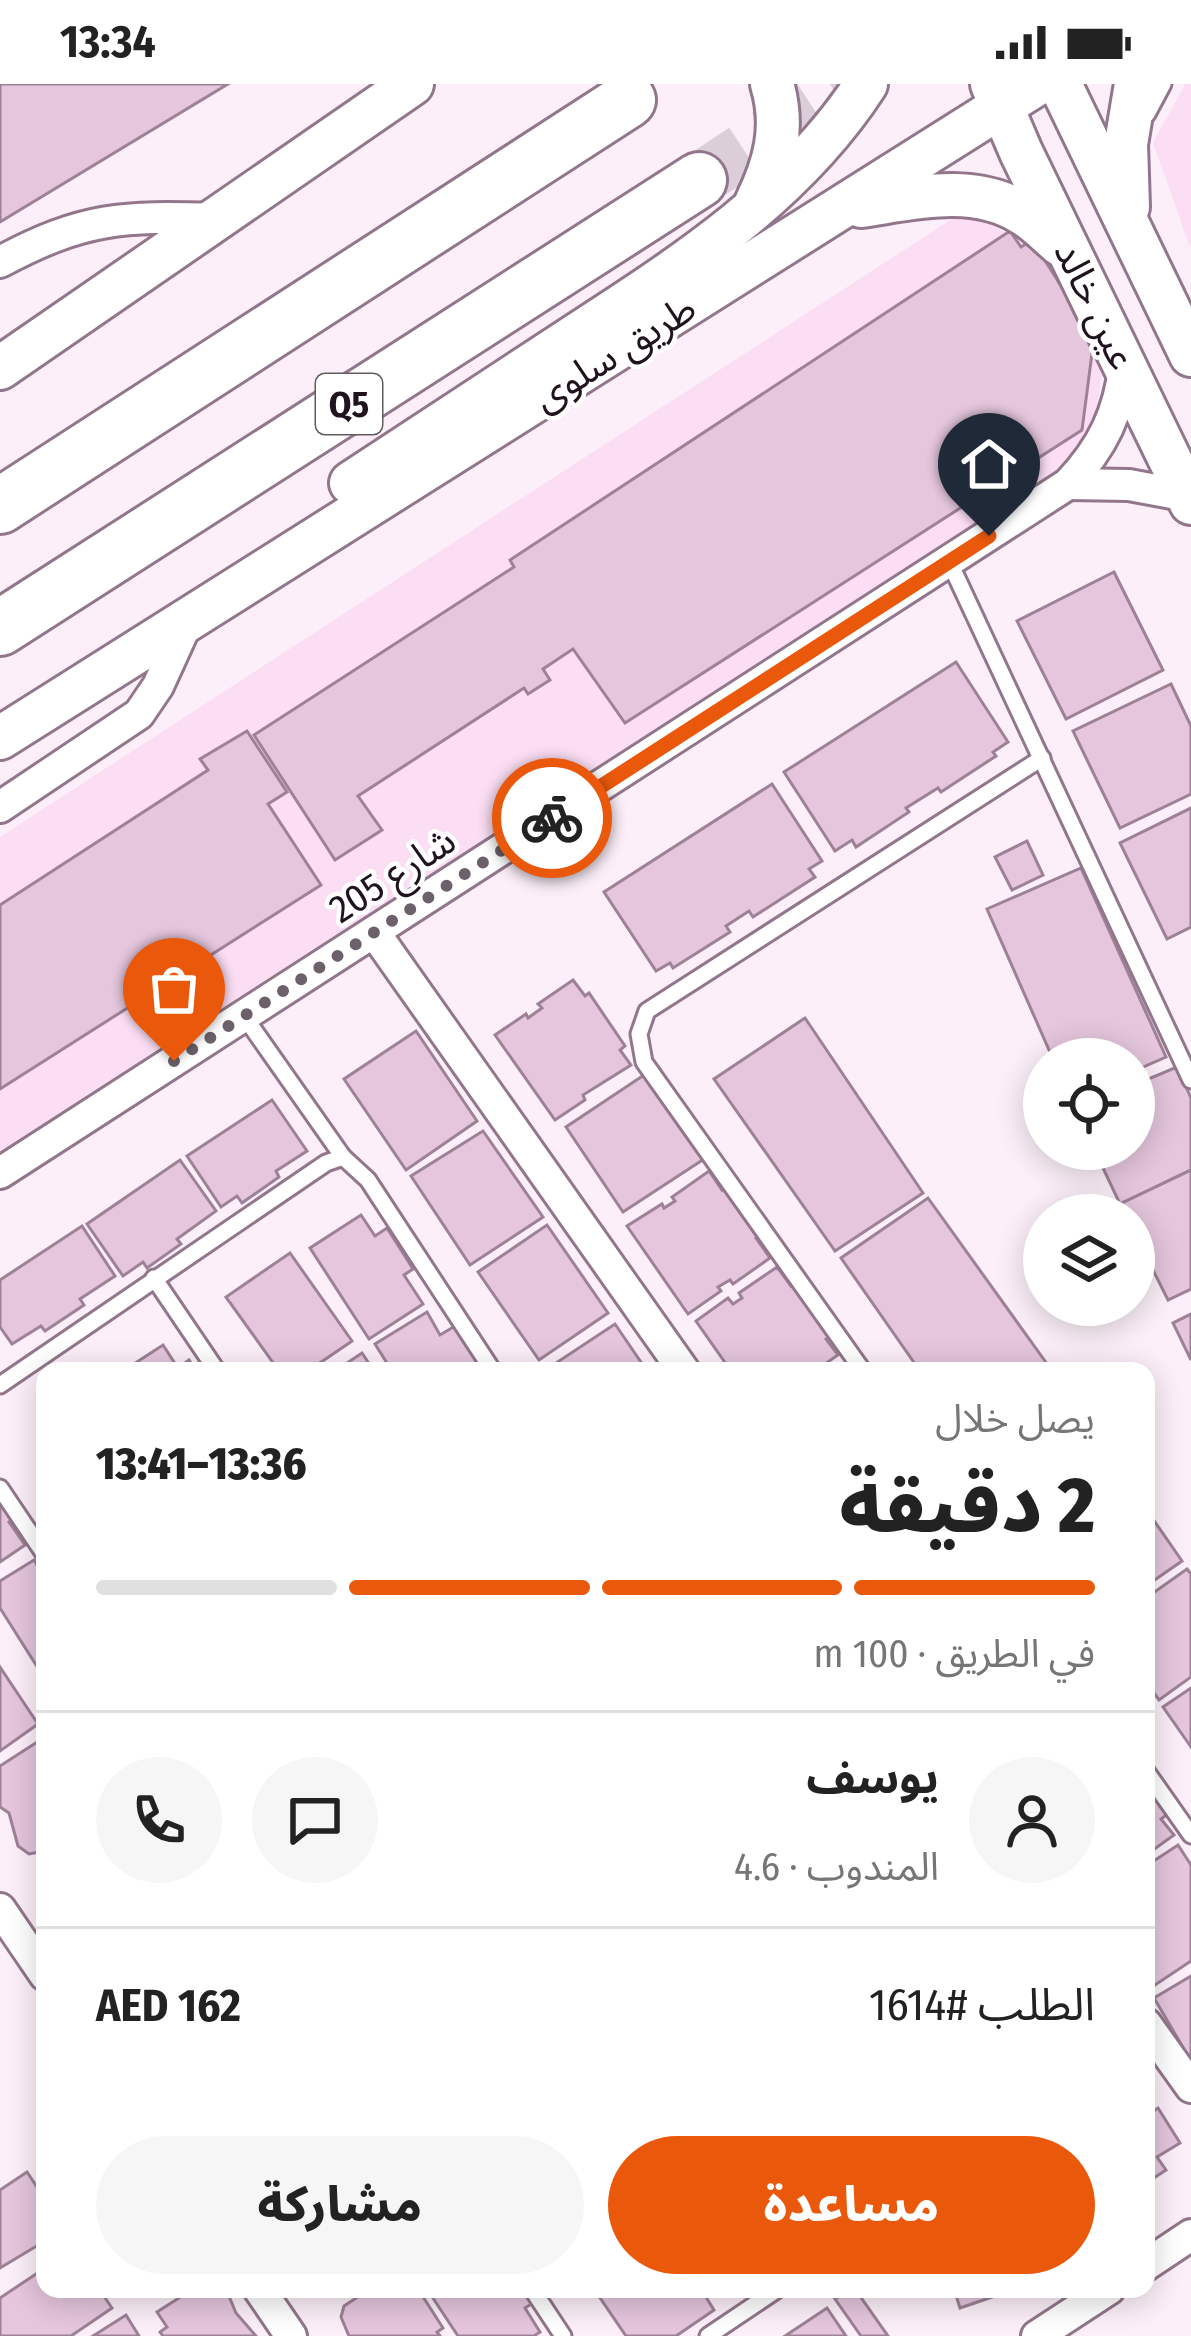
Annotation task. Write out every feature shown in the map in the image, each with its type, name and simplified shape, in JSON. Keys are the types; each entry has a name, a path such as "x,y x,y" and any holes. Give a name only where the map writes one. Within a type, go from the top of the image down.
{"highway":[{"path":"0,506 628,100"},
{"name":"Q5","path":"0,628 699,180"}],"main road":[{"path":"0,368 412,84"},
{"path":"753,209 778,142 778,104 772,84"},
{"path":"189,618 312,508 669,275 753,209 783,185 843,120 866,84"},
{"name":"طريق سلوى","path":"0,738 845,208 994,92 1037,84"},
{"name":"عين خالد","path":"1060,84 1130,226 1176,305 1191,355"},
{"path":"1130,226 1126,144 1136,84"},
{"name":"عين خالد","path":"994,92 1189,499"},
{"path":"845,208 945,194 987,198 1023,214 1070,253"}],"street":[{"path":"0,262 51,235 103,220 216,219"},
{"name":"شارع 205","path":"0,1173 1068,484 1110,430 1126,363"},
{"path":"1068,484 1129,485 1189,499"},
{"path":"0,807 139,715 158,686 189,618"},
{"path":"374,932 678,1362"},
{"path":"0,1910 36,1962"},
{"path":"1155,2037 1191,2087"},
{"path":"1155,2259 1191,2235"},
{"path":"265,2298 291,2336"},
{"path":"1037,2336 1095,2298"}],"lane":[{"path":"1126,173 1163,84"},
{"path":"949,561 1191,1080"},
{"path":"857,1362 644,1062 639,1034 646,1011 1042,758"},
{"path":"244,1016 343,1157 368,1180 488,1362"},
{"path":"0,1385 154,1277 326,1163 343,1157"},
{"path":"154,1277 211,1362"},
{"path":"0,1488 36,1542"},
{"path":"1155,1785 1191,1835"},
{"path":"538,2298 563,2336"},
{"path":"708,2336 765,2298"}],"shaded area":[{"path":"1185,84 1191,84 1191,250 1153,143"},
{"path":"964,211 1054,258 1103,368 1095,420 1063,466 0,1151 0,837"}],"building":[{"path":"0,84 228,84 0,222"},
{"path":"1010,231 1021,247 1032,240 1094,338 1082,430 625,723 573,649 543,669 550,680 528,694 524,688 358,796 382,830 335,860 254,735 514,567 510,560"},
{"path":"1114,572 1163,670 1066,719 1017,621"},
{"path":"956,662 1008,742 993,752 996,756 941,792 938,788 906,808 909,812 856,847 852,840 835,851 784,772"},
{"path":"1171,684 1191,726 1191,794 1120,828 1073,731"},
{"path":"247,731 287,792 268,804 321,885 0,1089 0,905 208,770 200,759"},
{"path":"772,784 822,861 809,869 815,877 753,917 749,911 726,926 730,932 673,968 670,963 656,971 604,892"},
{"path":"1191,808 1191,927 1167,939 1120,843"},
{"path":"1027,841 1043,875 1012,890 995,857"},
{"path":"1081,868 1166,1057 1155,1062 1155,1038 1044,1038 987,909"},
{"path":"573,980 585,996 589,993 625,1046 620,1050 631,1065 583,1095 585,1100 555,1120 495,1035 526,1014 528,1018 542,1008 538,1004"},
{"path":"805,1018 923,1193 835,1251 714,1079"},
{"path":"416,1031 477,1121 406,1170 344,1079"},
{"path":"1177,1067 1191,1098 1191,1170 1141,1194 1115,1194 1104,1170 1155,1170 1155,1076"},
{"path":"647,1073 704,1159 623,1212 566,1127"},
{"path":"272,1100 307,1151 276,1171 279,1177 242,1203 237,1196 221,1207 187,1156"},
{"path":"483,1131 543,1217 470,1265 411,1176"},
{"path":"180,1160 216,1211 147,1268 143,1262 123,1276 87,1224"},
{"path":"1191,1170 1191,1289 1168,1300 1155,1274 1155,1194 1141,1194"},
{"path":"709,1171 722,1190 727,1186 770,1258 733,1284 730,1280 718,1287 721,1291 688,1314 627,1226 675,1201 672,1197"},
{"path":"928,1198 1046,1362 914,1362 841,1258"},
{"path":"361,1215 375,1236 387,1228 413,1269 404,1275 423,1304 369,1339 310,1248"},
{"path":"547,1225 608,1313 539,1360 478,1272"},
{"path":"82,1226 115,1276 80,1299 84,1305 45,1331 41,1326 12,1344 0,1327 0,1280"},
{"path":"290,1253 352,1341 321,1362 273,1362 226,1297"},
{"path":"777,1267 791,1286 796,1283 832,1335 826,1339 838,1355 828,1362 725,1362 696,1321 728,1298 733,1304 742,1298 739,1293"},
{"path":"427,1312 440,1335 455,1326 478,1362 386,1362 375,1344"},
{"path":"1191,1314 1191,1360 1173,1323"},
{"path":"615,1324 641,1362 558,1362"},
{"path":"163,1345 174,1362 137,1362"},
{"path":"0,1494 15,1517 9,1522 25,1545 0,1562"},
{"path":"1155,1522 1182,1561 1155,1580"},
{"path":"34,1560 36,1563 36,1665 0,1608 0,1581"},
{"path":"1187,1569 1191,1574 1191,1677 1159,1700 1155,1694 1155,1592"},
{"path":"0,1667 36,1725 0,1751"},
{"path":"1191,1688 1191,1747 1163,1707"},
{"path":"36,1743 36,1853 29,1854 18,1846 9,1813 0,1807 0,1766"},
{"path":"1155,1794 1169,1813 1161,1819 1174,1835 1155,1849"},
{"path":"1178,1845 1191,1865 1191,1961 1155,1985 1155,1860"},
{"path":"1191,1976 1191,2061 1155,2000"},
{"path":"1155,2110 1180,2143 1157,2157 1166,2170 1155,2177"},
{"path":"27,2172 36,2186 36,2246 0,2268 0,2190"},
{"path":"36,2274 36,2298 105,2298 112,2308 71,2336 0,2336 0,2298"},
{"path":"179,2298 230,2298 256,2336 163,2336 160,2332 167,2327 157,2312"},
{"path":"356,2298 424,2298 443,2328 437,2332 440,2336 349,2336 341,2317 344,2306"},
{"path":"433,2298 536,2301 525,2308 540,2332 534,2336 458,2336"},
{"path":"600,2298 707,2298 714,2310 676,2336 626,2336"},
{"path":"861,2298 888,2336 861,2336 835,2299"},
{"path":"957,2298 989,2298 960,2308"},
{"path":"827,2308 846,2336 785,2336"},
{"path":"126,2315 139,2336 93,2336"}],"tunnel":[{"path":"699,180 845,84"}],"way so far":[{"path":"174,1061 552,818"}],"route":[{"path":"552,818 989,536"}]}
